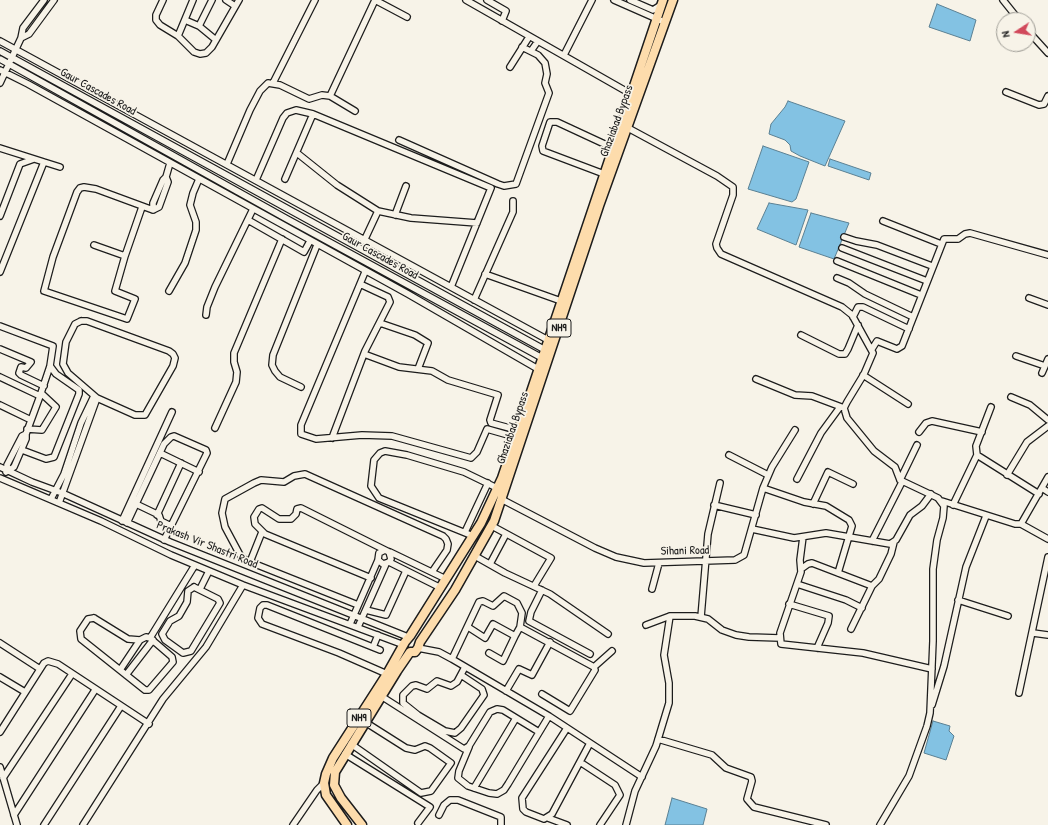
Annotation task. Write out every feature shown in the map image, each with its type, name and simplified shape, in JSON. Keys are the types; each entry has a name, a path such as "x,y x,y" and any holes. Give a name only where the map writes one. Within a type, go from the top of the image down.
{"highway":[{"name":"Ghaziabad Bypass","path":"419,645 475,556 492,526 503,500 546,355 673,0"},
{"name":"Ghaziabad Bypass","path":"324,783 333,758 481,523 497,488 538,368 546,355 548,340 662,2"},
{"path":"404,645 407,651 415,652 419,645 418,638 409,636"},
{"name":"NH9","path":"362,825 341,798 333,781 335,772 381,696 410,652"},
{"path":"324,783 326,795 347,825"}],"street":[{"path":"0,83 3,72 9,64 15,48 21,38 23,28 44,0"},
{"path":"21,38 29,34 54,0"},
{"path":"163,0 156,16 156,20 160,25 178,36 191,50 200,54 206,53 216,40 239,0"},
{"path":"178,36 194,0"},
{"path":"199,26 212,0"},
{"path":"226,0 236,6"},
{"path":"273,83 315,0"},
{"path":"330,96 375,0 407,18"},
{"path":"466,0 477,3 502,21 631,94"},
{"path":"487,0 506,11 502,21"},
{"path":"564,55 592,0"},
{"path":"614,0 664,22"},
{"path":"630,0 653,10 662,2"},
{"path":"1004,0 1013,12"},
{"path":"184,20 199,26 216,40"},
{"path":"510,67 529,36"},
{"path":"1036,40 1048,53"},
{"path":"0,41 153,123 289,200 548,340"},
{"path":"531,51 538,41"},
{"path":"399,140 498,184 504,186 516,184 549,93 545,83 547,74 545,63 538,55 522,47"},
{"name":"Gaur Cascades Road","path":"0,51 417,280 546,355"},
{"name":"Gaur Cascades Road","path":"0,59 288,219 412,286 546,355"},
{"path":"3,72 365,272 408,294 538,368"},
{"path":"227,164 246,118 264,86 273,83 280,85 309,99 322,95 330,96 355,111"},
{"path":"1006,92 1039,106 1044,104 1048,96"},
{"path":"256,180 283,118 287,113 296,110 313,114 492,188 451,287"},
{"path":"286,179 313,114"},
{"path":"604,174 543,151 542,146 550,122 554,121 612,148"},
{"path":"148,132 153,123"},
{"path":"628,128 717,176 733,187 733,194 716,244 721,254 842,306 853,317 872,349 873,356 863,375 842,408 821,433 797,478"},
{"path":"0,148 60,167"},
{"path":"297,152 337,185 378,211 411,218 477,223"},
{"path":"0,216 20,164 34,159"},
{"path":"0,272 44,162"},
{"path":"142,207 115,291 135,299 128,319 44,291 53,257 77,192 80,188 84,187 96,189 153,210 153,203 163,180 166,177 170,163"},
{"path":"202,172 207,164"},
{"path":"169,291 185,263 196,230 196,222 190,205 199,179"},
{"path":"395,215 406,186"},
{"path":"284,208 289,200"},
{"path":"474,300 513,212 514,201"},
{"path":"206,315 207,307 215,287 253,209"},
{"path":"364,241 378,211"},
{"path":"283,227 288,219"},
{"path":"248,220 304,252 310,241"},
{"path":"883,222 941,244"},
{"path":"872,349 875,342 879,341 899,349 902,346 932,266 944,239 958,239 965,234 970,233 1048,255"},
{"path":"844,237 877,245 932,266"},
{"path":"215,428 236,382 237,372 234,362 234,352 282,239"},
{"path":"94,245 125,256"},
{"path":"301,387 280,377 272,365 273,355 317,245"},
{"path":"842,248 927,281"},
{"path":"0,253 8,251"},
{"path":"837,261 921,295"},
{"path":"364,354 399,366 432,371 448,380 498,395 487,430 477,452 471,458 392,436 362,435 316,439 301,434 301,425 365,272"},
{"path":"417,280 421,272"},
{"path":"486,274 561,301"},
{"path":"837,278 849,283 865,294 913,317"},
{"path":"332,438 364,354 390,302 388,297 360,284"},
{"path":"408,294 412,286"},
{"path":"1029,298 1048,305"},
{"path":"853,317 858,307 863,307 909,329"},
{"path":"87,321 169,351 173,354 175,358 173,366 145,415 135,415 96,397 68,373 63,364 66,342 75,324 87,321"},
{"path":"380,323 415,335 428,343 418,370"},
{"path":"801,335 840,354 844,354 848,349 858,325"},
{"path":"0,326 53,346 50,366 41,395 26,432 22,436 7,465 8,471"},
{"path":"0,349 31,362 26,368 21,368 19,372 21,375 44,386"},
{"path":"1016,356 1045,366"},
{"path":"1042,373 1048,359"},
{"path":"22,450 46,459 54,457 79,394 79,390 56,374 50,366"},
{"path":"863,375 908,404"},
{"path":"0,384 1,377 41,395 56,407 42,430 26,432"},
{"path":"756,379 795,395 812,396 842,408 851,425 874,451 895,468 901,481 953,505 986,516 1015,524 1021,524 1048,539"},
{"path":"51,500 76,447 96,397"},
{"path":"1011,397 1030,405 1048,420"},
{"path":"0,405 31,420"},
{"path":"991,407 976,449 978,455 1007,475 1039,494"},
{"path":"125,522 172,412"},
{"path":"490,421 516,434"},
{"path":"920,432 926,423 932,421 982,432"},
{"path":"1007,475 1027,442 1048,426"},
{"path":"487,430 516,434"},
{"name":"Sihani Road","path":"503,500 595,548 616,557 644,563 735,560 742,558 768,475 777,457 795,430"},
{"path":"0,478 14,467 26,439 26,432"},
{"path":"125,522 136,504 160,453 171,437 182,438 206,452 199,472 164,540"},
{"path":"872,541 917,445"},
{"path":"59,503 74,465 76,447"},
{"path":"473,536 379,498 371,486 374,460 380,453 394,452 450,467 497,488"},
{"path":"160,453 199,472"},
{"path":"729,455 768,475"},
{"path":"953,505 978,455"},
{"path":"157,515 181,463"},
{"name":"Prakash Vir Shastri Road","path":"0,467 62,493 164,540 409,636"},
{"path":"813,504 828,472 853,484"},
{"path":"358,605 250,562 240,555 225,527 222,513 225,499 261,480 284,482 294,476 305,474 446,539 448,544 447,550 432,572"},
{"path":"1021,524 1048,477"},
{"name":"Prakash Vir Shastri Road","path":"0,478 101,521 166,553 209,571 404,645"},
{"path":"465,532 488,483"},
{"path":"700,617 704,562 714,505 720,484"},
{"path":"763,488 833,510 849,520 852,526 850,536 838,573"},
{"path":"1042,488 1048,492"},
{"path":"851,629 872,586 879,580 891,554 894,542 906,520 925,502 931,494"},
{"path":"930,713 933,569 937,540 945,510 942,501"},
{"path":"136,504 157,515 161,521 171,526"},
{"path":"714,505 756,515"},
{"path":"370,578 262,532 255,524 254,517 259,509 266,509 280,518 292,519 296,514 297,509 301,508 446,579"},
{"path":"880,825 909,776 924,736 944,666 969,557 986,516"},
{"path":"492,526 551,558 534,586"},
{"path":"752,529 782,537 794,538 826,533 850,536 888,544 894,542"},
{"path":"250,562 262,532"},
{"path":"490,564 506,534"},
{"path":"803,537 800,560 801,569 789,604 780,641 784,645 862,653 932,670"},
{"path":"166,553 170,542"},
{"path":"350,624 378,560 379,553 387,551"},
{"path":"358,627 387,563 391,559 387,551"},
{"path":"475,556 542,590 608,634"},
{"path":"1019,693 1048,557"},
{"path":"378,560 406,571 441,588"},
{"path":"652,589 659,563"},
{"path":"801,569 812,563 872,586"},
{"path":"126,675 151,639 196,565"},
{"path":"200,589 209,571"},
{"path":"366,610 386,615 406,571"},
{"path":"84,825 149,724 163,699 206,647 243,584"},
{"path":"796,584 846,600 862,608"},
{"path":"194,587 200,589 218,599 219,606 191,651 183,653 165,640 162,634 170,621 179,616 188,602 188,591 194,587"},
{"path":"542,590 531,612 529,620 590,654"},
{"path":"452,659 480,601 494,606 504,596 517,603 522,613 520,627 503,661 489,653"},
{"path":"958,600 1008,616"},
{"path":"789,604 829,616 828,623 816,648"},
{"path":"380,650 267,605 261,606 258,620 262,624 339,653 387,674"},
{"path":"626,825 631,802 658,739 670,693 664,655 670,616"},
{"path":"646,625 670,616 700,617 708,619 722,630 736,635 780,638"},
{"path":"94,618 124,638 140,640 146,637 151,639 172,656 173,662 147,690 83,641 80,635 82,628 88,619 94,618"},
{"path":"468,628 485,638 493,624 515,636"},
{"path":"520,627 594,667"},
{"path":"1033,633 1048,635"},
{"path":"373,647 378,635"},
{"path":"120,670 140,640"},
{"path":"506,691 519,669 532,675 550,642"},
{"path":"0,643 40,669"},
{"path":"419,645 441,653 452,659 549,716 642,777"},
{"path":"542,694 570,711 595,670 594,667 612,651"},
{"path":"0,732 44,663 50,661 149,724"},
{"path":"461,675 484,692 482,699 461,728 455,732 446,731 418,715 402,703 403,694 412,686 416,685 427,689 437,681 440,681 451,686 457,682 465,667"},
{"path":"3,778 72,674"},
{"path":"0,677 25,692"},
{"path":"14,814 95,690"},
{"path":"381,696 460,748 464,749 469,746"},
{"path":"44,825 121,706"},
{"path":"539,732 500,709 493,710 469,746 458,776 461,782 494,794 504,790 549,716"},
{"path":"474,788 516,718"},
{"path":"351,744 421,793 431,791 451,763 425,746 415,750 406,748 365,722"},
{"path":"567,728 522,798 523,809 526,812 544,819 548,818 567,825"},
{"path":"658,739 712,755 726,768 751,777 752,781 748,799 754,807 808,823 826,825"},
{"path":"548,818 555,811 590,743"},
{"path":"345,754 430,807 418,823"},
{"path":"580,762 615,785 620,795 600,825"},
{"path":"0,767 18,825"},
{"path":"293,825 317,790 324,783"},
{"path":"439,815 444,805 450,800 458,800 502,817 501,825"}],"water":[{"path":"937,4 976,20 970,41 929,27"},
{"path":"788,101 845,121 825,166 791,151 790,145 785,140 769,134 771,124"},
{"path":"763,146 809,162 796,199 792,202 748,189"},
{"path":"830,159 871,173 869,180 828,166"},
{"path":"769,203 808,210 796,245 757,229"},
{"path":"811,213 849,223 834,259 799,247"},
{"path":"933,721 950,726 949,731 954,736 946,760 924,753"},
{"path":"672,798 707,809 703,825 665,825"}]}
